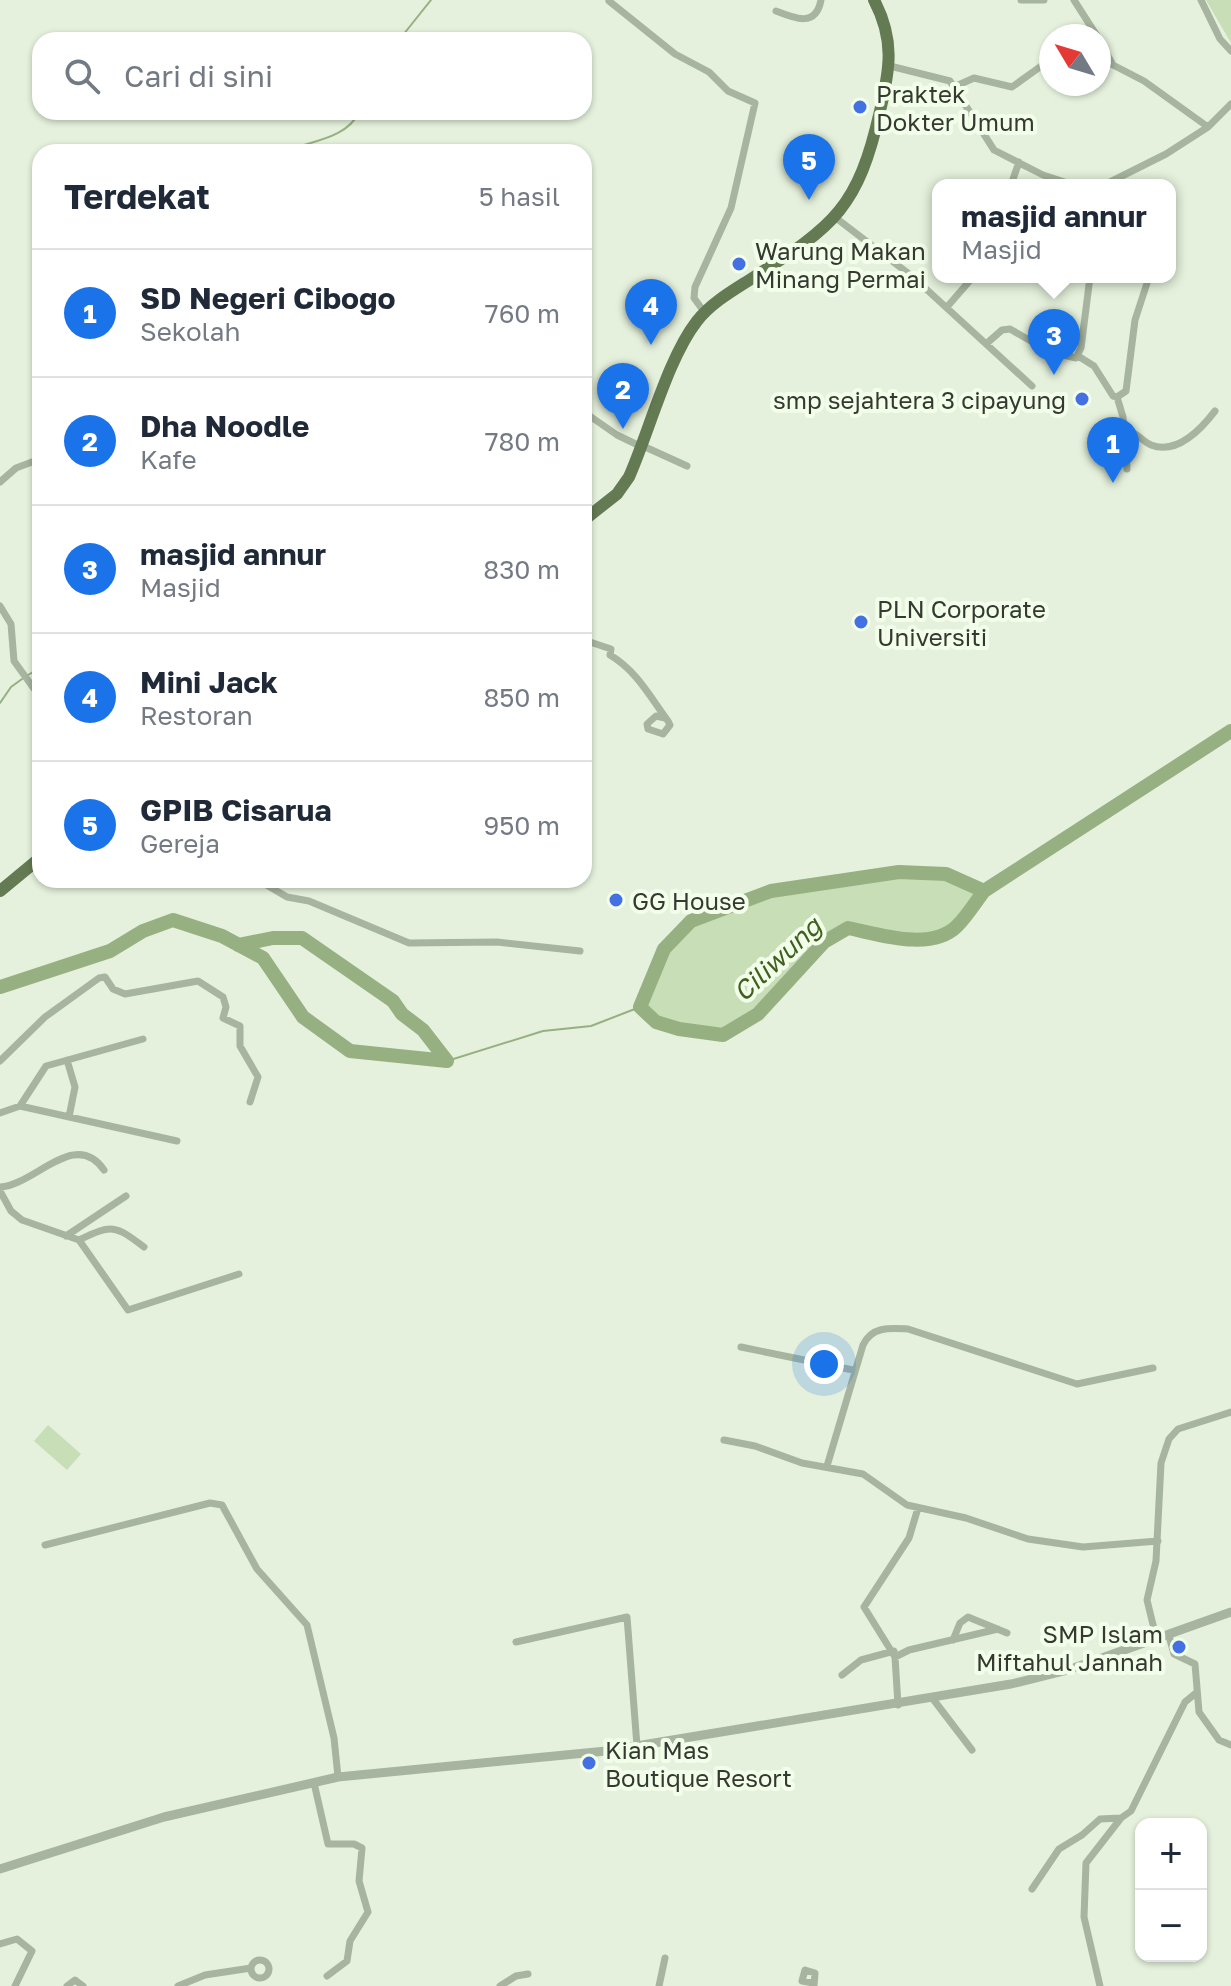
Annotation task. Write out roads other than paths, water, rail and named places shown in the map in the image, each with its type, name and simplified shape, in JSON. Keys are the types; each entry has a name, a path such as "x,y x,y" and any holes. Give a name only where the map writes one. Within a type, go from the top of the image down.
{"highway":[{"path":"592,514 617,494 643,447 680,352 705,313 813,239 849,202 863,174 890,66 888,32 874,0"},
{"path":"0,891 32,865"}],"street":[{"path":"776,11 796,19 812,19 818,14 821,0"},
{"path":"1021,0 1044,0"},
{"path":"1074,0 1089,24"},
{"path":"1201,0 1220,39 1231,51"},
{"path":"609,1 681,58 709,72 728,91 755,103 731,208 695,287 694,298 705,313"},
{"path":"1111,61 1208,127"},
{"path":"890,66 940,75 956,86 988,146 1055,179"},
{"path":"956,86 974,78 1012,87 1039,68"},
{"path":"1116,179 1166,154 1208,127 1231,104"},
{"path":"1013,179 1019,162"},
{"path":"836,218 913,277 1032,386"},
{"path":"947,307 968,283"},
{"path":"1078,356 1089,283"},
{"path":"1117,397 1129,387 1132,335 1147,283"},
{"path":"986,344 1002,330 1010,329 1057,356 1078,356 1094,366 1109,392 1117,397 1125,429 1127,469"},
{"path":"1125,429 1151,445 1175,444 1201,430 1215,411"},
{"path":"592,418 617,435 687,466"},
{"path":"0,482 16,468 32,462"},
{"path":"0,606 11,624 14,661 32,688"},
{"path":"592,643 611,649 610,655 633,673 665,718"},
{"path":"272,888 287,897 309,901 409,943 497,942 580,951"},
{"path":"0,1061 45,1017 99,978 105,977 113,989 125,994 160,985 198,981 223,997 226,1007 223,1018 240,1026 240,1046 258,1077 250,1102"},
{"path":"20,1106 46,1066 143,1039"},
{"path":"67,1060 75,1087 69,1117"},
{"path":"0,1113 20,1106 177,1141"},
{"path":"104,1170 92,1156 82,1154 52,1162 31,1179 0,1189 11,1211 22,1220 79,1240 128,1310 239,1274"},
{"path":"66,1236 126,1196"},
{"path":"79,1240 110,1227 120,1229 144,1247"},
{"path":"827,1466 853,1370 866,1338 872,1332 887,1328 908,1329 1077,1384 1153,1368"},
{"path":"741,1347 853,1370"},
{"path":"1157,1641 1146,1603 1158,1541 1159,1474 1169,1439 1190,1423 1231,1412"},
{"path":"724,1440 755,1446 802,1463 863,1474 900,1502 1065,1546 1158,1541"},
{"path":"45,1545 210,1503 222,1505 257,1569 307,1625 334,1738 338,1777"},
{"path":"898,1705 895,1654 864,1607 909,1538 918,1508"},
{"path":"0,1869 164,1817 338,1777 637,1746 933,1699 1068,1670 1157,1641 1231,1612"},
{"path":"516,1642 627,1617 637,1746"},
{"path":"953,1640 960,1623 968,1617 1007,1633"},
{"path":"842,1675 861,1660 998,1629"},
{"path":"1169,1636 1174,1654 1195,1664 1197,1709 1219,1740 1231,1745"},
{"path":"1100,1986 1084,1917 1086,1863 1121,1818 1134,1808 1185,1702 1196,1693"},
{"path":"933,1699 972,1750"},
{"path":"314,1783 328,1844 354,1844 362,1848 359,1881 368,1909 365,1922 350,1941 347,1961 327,1976"},
{"path":"1032,1889 1059,1849 1100,1819 1121,1818"},
{"path":"0,1944 17,1939 32,1951 15,1986"},
{"path":"659,1986 665,1958"},
{"path":"178,1986 205,1975 251,1968"},
{"path":"500,1986 516,1976 528,1974"},
{"path":"67,1986 75,1980 83,1986"}],"waterway":[{"path":"405,32 431,0"},
{"path":"308,144 337,134 354,120"},
{"path":"28,675 32,673"},
{"path":"0,703 11,687 22,679"},
{"name":"Ciliwung","path":"984,891 946,874 899,872 771,891 691,921 664,949 640,1007 656,1022 679,1029 723,1035 758,1014 824,942 848,928 919,940 946,934 961,922 984,891 1231,731"},
{"path":"0,987 110,951 143,931 173,920 222,936 263,958 303,1017 350,1051 447,1061"},
{"path":"238,945 273,938 302,938 393,1001 402,1014 423,1030 447,1061"},
{"name":"Ciliwung","path":"447,1061 543,1031 591,1026 640,1007"}],"place":[{"name":"Praktek Dokter Umum","path":"860,107"},
{"name":"GPIB Cisarua","path":"809,200"},
{"name":"Warung Makan Minang Permai","path":"739,264"},
{"name":"Mini Jack","path":"651,345"},
{"name":"masjid annur","path":"1054,375"},
{"name":"smp sejahtera 3 cipayung","path":"1082,399"},
{"name":"Dha Noodle","path":"623,429"},
{"name":"SD Negeri Cibogo","path":"1113,483"},
{"name":"PLN Corporate Universiti","path":"861,622"},
{"name":"GG House","path":"616,900"},
{"name":"SMP Islam Miftahul Jannah","path":"1179,1647"},
{"name":"Kian Mas Boutique Resort","path":"589,1763"}]}
